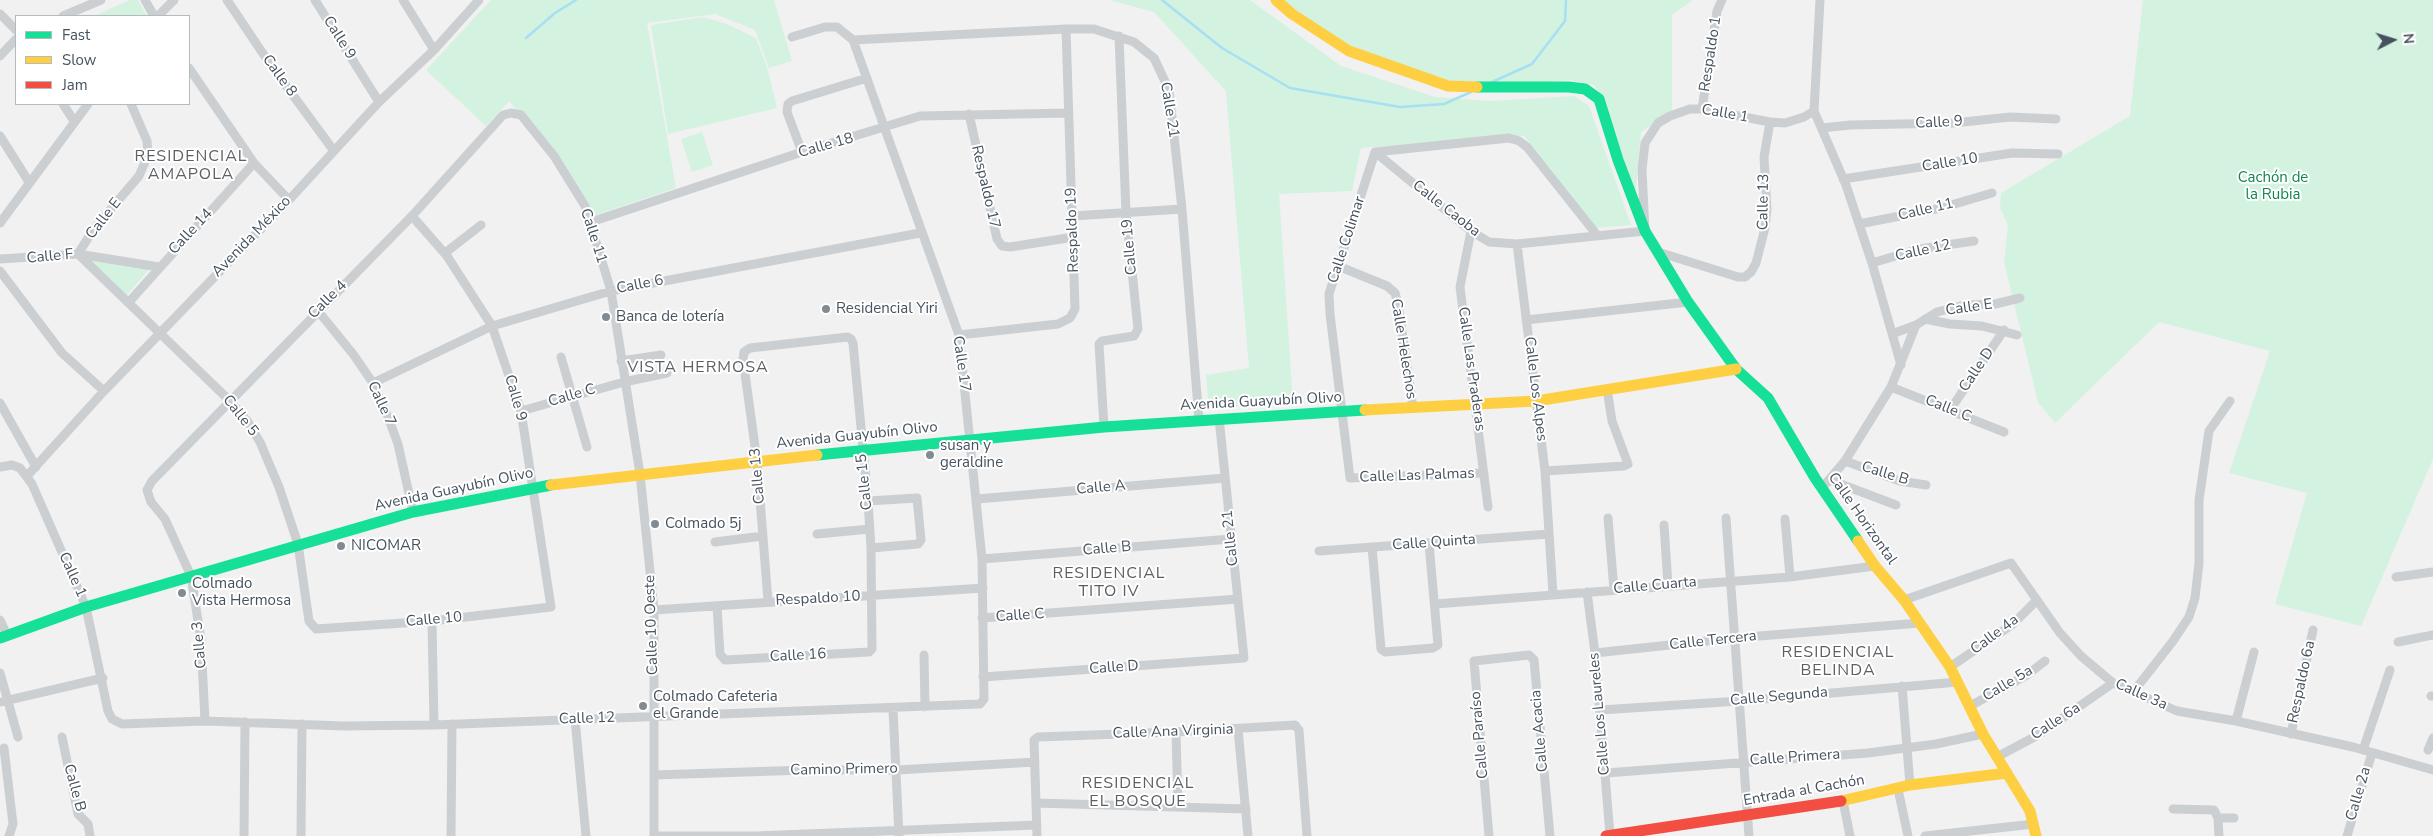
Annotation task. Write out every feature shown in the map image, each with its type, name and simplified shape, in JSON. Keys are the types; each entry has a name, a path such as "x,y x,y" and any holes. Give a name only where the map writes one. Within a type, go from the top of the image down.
{"main road":[{"name":"Calle Horizontal","path":"1276,0 1292,14 1348,51 1448,86 1487,88 1569,87 1585,89 1599,99 1618,160 1645,231 1688,302 1736,369 1768,398 1826,484 1875,566 1904,600 1950,667 1984,734 2030,811 2036,836"},
{"name":"Avenida Guayubín Olivo","path":"4,636 86,607 298,544 413,512 534,487 757,461 1104,427 1218,418 1536,401 1736,369"},
{"name":"Entrada al Cachón","path":"1606,836 1624,835 1749,816 1842,800 1910,785 2007,773"}],"street":[{"path":"65,15 101,0"},
{"path":"145,0 153,15"},
{"path":"159,15 174,0"},
{"name":"Calle 8","path":"227,0 270,64 334,151"},
{"name":"Calle 9","path":"315,0 379,102"},
{"path":"403,0 434,50"},
{"name":"Avenida México","path":"27,476 104,391 289,200 379,102 434,50 479,0"},
{"name":"Respaldo 1","path":"1702,109 1717,12 1722,0"},
{"path":"1820,0 1814,111 1843,179 1859,224 1872,262 1901,365"},
{"path":"0,14 15,29"},
{"path":"792,37 825,27 837,27 853,40"},
{"name":"Calle 21","path":"853,40 1066,28 1094,30 1119,36 1134,42 1154,58 1161,69 1169,90 1182,209 1199,420"},
{"name":"Respaldo 19","path":"958,335 1058,324 1070,318 1075,309 1066,28"},
{"name":"Calle 19","path":"1104,427 1099,344 1102,341 1134,336 1138,329 1126,214 1119,36"},
{"path":"0,56 15,40"},
{"name":"Calle 17","path":"853,40 920,233 958,335 982,559 984,699 980,704"},
{"path":"190,69 254,163 289,200"},
{"path":"802,152 787,112 788,104 792,100 867,78"},
{"path":"64,105 74,121"},
{"path":"0,222 87,105"},
{"name":"Calle E","path":"78,254 93,230 139,176 148,155 147,141 131,105"},
{"name":"Calle 1","path":"1645,231 1642,170 1645,143 1650,133 1658,124 1670,116 1690,109 1702,109 1770,122 1785,123 1804,117 1814,111"},
{"name":"Calle 4","path":"147,490 152,481 412,216 503,115 511,112"},
{"name":"Calle 11","path":"511,112 521,115 554,156 585,206 591,222 610,291 640,474"},
{"name":"Calle 18","path":"591,222 802,152 884,129 920,116 1069,113"},
{"name":"Respaldo 17","path":"969,114 996,238 1002,246 1010,247 1074,237"},
{"name":"Calle 9","path":"1822,128 1850,125 1954,124 2010,117 2056,119"},
{"name":"Calle 13","path":"1658,252 1738,277 1745,277 1751,272 1756,263 1765,228 1764,156 1770,122"},
{"path":"0,136 29,182"},
{"path":"1375,152 1509,138 1519,141 1527,147 1597,235"},
{"name":"Calle Caoba","path":"1375,152 1471,231 1489,242 1517,244 1645,231"},
{"name":"Calle Colimar","path":"1350,478 1330,314 1330,294 1375,152"},
{"name":"Calle 10","path":"1843,179 2012,153 2058,154"},
{"name":"Calle 14","path":"129,302 254,163"},
{"name":"Calle 11","path":"1859,224 1941,208 1992,193"},
{"path":"1073,216 1182,209"},
{"name":"Calle 9","path":"412,216 445,254 492,326 521,411 551,607"},
{"path":"445,254 481,225"},
{"name":"Calle Las Praderas","path":"1471,231 1461,270 1460,287 1488,507"},
{"name":"Calle 6","path":"373,383 492,326 610,291 920,233"},
{"name":"Calle 12","path":"1872,262 1919,249 1974,241"},
{"name":"Calle Los Alpes","path":"1517,244 1545,471 1553,594"},
{"name":"Calle F","path":"0,259 78,254 159,267"},
{"name":"Calle 5","path":"78,254 230,401 248,422 260,442 279,487 298,544 309,621 316,628"},
{"name":"Calle Helechos","path":"1338,266 1387,286 1395,293 1413,408"},
{"path":"0,271 62,354 104,391"},
{"name":"Calle E","path":"1892,334 1951,308 1995,304 2020,298"},
{"path":"1526,320 1688,302"},
{"name":"Calle 7","path":"318,310 373,383 398,444 413,512"},
{"path":"1925,319 2004,330 2017,335"},
{"path":"1896,505 1826,484 1845,461 1891,387 1916,325"},
{"name":"Calle D","path":"1950,410 2004,330"},
{"name":"Calle 13","path":"768,601 757,461 743,359 744,352 750,348 851,338"},
{"name":"Calle 15","path":"851,338 868,501 871,548 871,596"},
{"path":"621,361 661,354"},
{"path":"560,357 587,447"},
{"name":"Calle C","path":"521,411 624,382 667,373"},
{"name":"Calle C","path":"1891,387 2004,432"},
{"path":"1545,471 1624,466 1628,464 1629,460 1614,429 1607,389"},
{"path":"2134,691 2189,617 2200,563 2199,500 2209,431 2230,401"},
{"path":"0,403 36,467"},
{"name":"Calle 21","path":"1218,418 1244,658"},
{"name":"Calle B","path":"1845,461 1900,481 1926,485"},
{"path":"0,467 12,465 27,476"},
{"name":"Calle 10 Oeste","path":"640,474 654,610 654,836"},
{"name":"Calle Las Palmas","path":"1350,478 1484,474"},
{"name":"Calle 1","path":"27,476 86,607 108,711 112,719 122,724 205,721"},
{"name":"Calle A","path":"977,499 1225,478"},
{"name":"Calle 3","path":"147,490 151,502 165,519 190,576 201,640 205,721"},
{"path":"868,501 917,498 921,540 918,544 871,548"},
{"path":"1608,518 1614,590"},
{"path":"1726,518 1749,836"},
{"path":"1785,519 1790,577"},
{"path":"1664,525 1668,585"},
{"path":"817,534 870,529"},
{"name":"Calle Quinta","path":"1318,551 1549,534"},
{"path":"715,542 763,536"},
{"name":"Calle B","path":"982,559 1232,539"},
{"path":"1372,548 1382,650 1436,647 1435,604 1429,544"},
{"name":"Calle 3a","path":"1904,600 2011,563 2060,633 2081,656 2113,683 2178,711 2236,721 2367,751 2433,770"},
{"name":"Calle Cuarta","path":"1435,604 1790,577 1875,566"},
{"path":"2396,577 2433,572"},
{"name":"Respaldo 10","path":"654,610 983,588"},
{"name":"Calle Los Laureles","path":"1587,592 1595,653 1610,835"},
{"name":"Calle 16","path":"718,606 720,654 725,660 869,652 873,645 871,596"},
{"name":"Calle C","path":"982,618 1238,599"},
{"name":"Calle 4a","path":"1950,667 2013,624 2037,600"},
{"name":"Calle 10","path":"316,628 432,621 551,607"},
{"path":"0,620 4,636"},
{"path":"432,621 434,725"},
{"name":"Calle Tercera","path":"1595,653 1735,638 1920,623"},
{"name":"Respaldo 6a","path":"2291,734 2313,630"},
{"path":"2398,642 2433,635"},
{"path":"2236,721 2254,652"},
{"path":"924,655 925,707"},
{"name":"Calle Acacia","path":"1502,658 1529,655 1534,660 1550,836"},
{"name":"Calle D","path":"983,677 1244,658"},
{"name":"Calle Paraíso","path":"1489,836 1474,662 1502,658"},
{"name":"Calle 5a","path":"1970,706 2027,675 2045,661"},
{"name":"Calle 2a","path":"2347,836 2367,751 2390,670"},
{"path":"0,673 4,701 18,737"},
{"path":"4,701 102,678"},
{"name":"Calle Segunda","path":"1600,710 1740,701 1958,682"},
{"name":"Calle 6a","path":"1997,756 2038,735 2113,683"},
{"path":"1902,686 1910,785"},
{"name":"Calle 12","path":"205,721 344,726 434,725 893,709 980,704"},
{"path":"893,709 899,832"},
{"path":"575,719 586,836"},
{"path":"244,836 245,722"},
{"path":"301,836 302,724"},
{"path":"451,836 452,724"},
{"name":"Calle Ana Virginia","path":"1037,836 1034,740 1038,737 1295,725 1298,727 1308,836"},
{"path":"1238,729 1248,836"},
{"path":"1176,732 1178,806"},
{"name":"Calle Primera","path":"1606,773 1868,753 1936,744 1984,734"},
{"name":"Calle B","path":"62,737 78,814 88,824 90,836"},
{"path":"2428,750 2433,738"},
{"path":"4,748 14,824 9,836"},
{"name":"Camino Primero","path":"654,775 797,770 897,770 1035,762"},
{"path":"1898,789 1908,836"},
{"path":"1842,800 1850,836"},
{"path":"1036,803 1246,809"},
{"path":"2173,810 2214,810 2218,818 2218,836"},
{"path":"2218,818 2234,818"},
{"path":"1926,836 1983,833 2034,824"},
{"path":"654,836 756,836 899,832 1037,825"}],"green space":[{"path":"130,0 138,0 146,15 96,15"},
{"path":"491,0 774,0 792,61 769,68 755,30 715,14 647,23 676,188 593,216 553,147 509,101 486,126 426,70"},
{"path":"1110,0 1250,0 1341,66 1435,97 1491,101 1574,96 1589,106 1631,225 1596,228 1524,136 1361,148 1352,191 1279,194 1293,403 1209,408 1206,375 1249,368 1226,91 1154,12"},
{"path":"1280,0 1693,0 1672,15 1672,112 1641,132 1635,197 1613,130 1606,100 1593,85 1570,80 1494,88 1450,85 1351,50"},
{"name":"Cachón de la Rubia","path":"2143,0 2433,0 2433,459 2361,626 2275,604 2307,493 2229,473 2270,351 2159,322 2055,423 2038,402 2004,262 2008,225 2000,208 2001,193 2130,116"},
{"path":"703,17 727,24 756,38 767,67 777,108 668,134 651,25"},
{"path":"702,132 713,165 692,172 681,139"},
{"path":"86,257 152,266 126,296"}],"waterway":[{"path":"526,38 555,13 576,0"},
{"path":"1162,0 1222,48 1290,88 1400,107 1444,104 1471,92"},
{"path":"1492,82 1532,64 1565,21 1566,0"}],"traffic: fast":[{"path":"1477,87 1569,87 1585,89 1599,99 1618,160 1645,231 1688,302 1736,369 1768,398 1815,478 1858,541"},
{"path":"817,455 1104,427 1365,410"},
{"path":"0,638 86,607 413,512 551,485"}],"traffic: slow":[{"path":"1276,0 1292,14 1349,51 1448,86 1477,87"},
{"path":"1365,410 1536,401 1736,369"},
{"path":"551,485 817,455"},
{"path":"1858,541 1875,566 1904,600 1950,667 1983,734 2030,811 2036,836"},
{"path":"1841,801 1910,785 2007,773"}],"traffic: jam":[{"path":"1606,836 1841,801"}],"place":[{"name":"Residencial Yiri","path":"826,309"},
{"name":"Banca de lotería","path":"606,317"},
{"name":"susan y geraldine","path":"930,455"},
{"name":"Colmado 5j","path":"655,524"},
{"name":"NICOMAR","path":"341,546"},
{"name":"Colmado Vista Hermosa","path":"182,593"},
{"name":"Colmado Cafeteria el Grande","path":"643,706"}],"district":[{"name":"RESIDENCIAL AMAPOLA","path":"191,166"},
{"name":"VISTA HERMOSA","path":"698,368"},
{"name":"RESIDENCIAL TITO IV","path":"1109,583"},
{"name":"RESIDENCIAL BELINDA","path":"1838,662"},
{"name":"RESIDENCIAL EL BOSQUE","path":"1138,793"}]}
